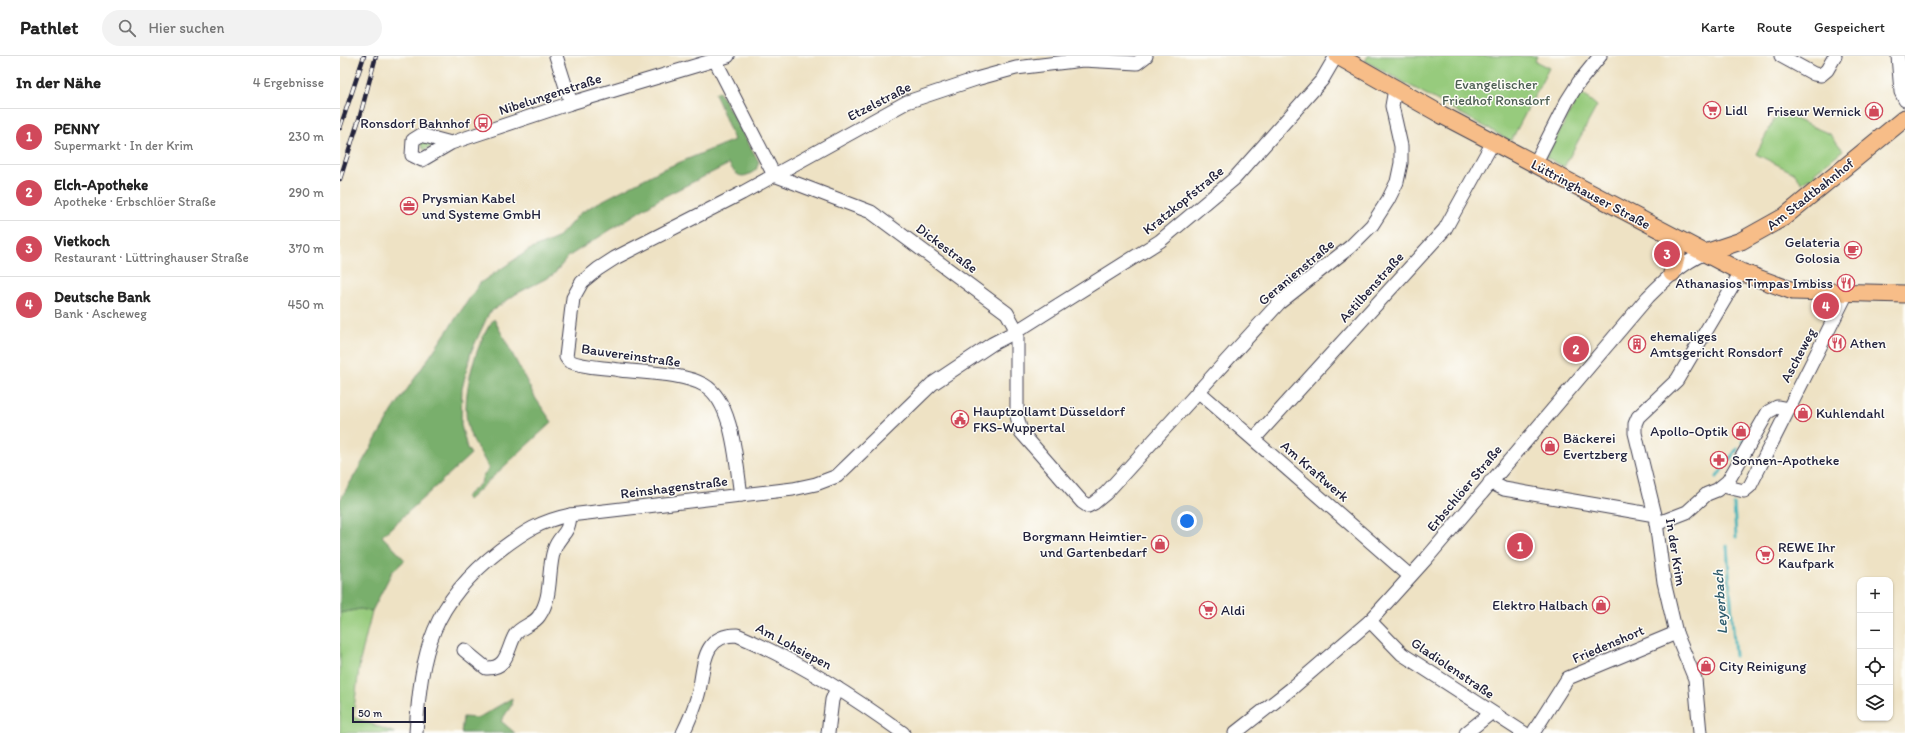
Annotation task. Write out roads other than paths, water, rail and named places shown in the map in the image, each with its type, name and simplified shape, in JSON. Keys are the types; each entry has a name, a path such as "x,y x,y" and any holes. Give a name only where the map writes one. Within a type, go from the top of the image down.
{"main road":[{"name":"Lüttringhauser Straße","path":"1337,56 1356,61 1395,89 1676,239 1741,272 1786,290 1905,294"},
{"name":"Am Stadtbahnhof","path":"1705,253 1741,241 1784,217 1905,118"},
{"path":"1672,273 1677,254 1676,239"}],"street":[{"path":"556,56 571,103"},
{"name":"Nibelungenstraße","path":"451,143 571,103 728,56"},
{"name":"Etzelstraße","path":"774,175 907,102 976,79 1016,68 1083,60 1137,63 1146,56"},
{"name":"Kratzkopfstraße","path":"1016,331 1153,246 1234,179 1322,80 1337,56"},
{"path":"1535,164 1573,90 1600,56"},
{"path":"1782,56 1814,74 1821,75 1828,70 1835,56"},
{"path":"1898,56 1902,92 1905,100"},
{"path":"714,60 774,175"},
{"name":"Geranienstraße","path":"1094,503 1123,475 1198,391 1280,303 1350,247 1372,225 1388,200 1397,182 1401,163 1401,146 1392,106 1395,89"},
{"name":"Astilbenstraße","path":"1254,439 1445,229 1493,142"},
{"name":"Dickestraße","path":"774,175 871,212 1007,313 1016,331 1017,416 1021,432 1082,502 1088,506 1094,503"},
{"name":"Bauvereinstraße","path":"741,495 732,437 726,415 716,396 705,385 682,378 573,363 566,357 573,298 582,282 615,258 774,175"},
{"name":"Erbschlöer Straße","path":"1235,733 1291,689 1370,621 1638,308 1672,273 1687,262 1705,253"},
{"path":"1741,272 1677,380 1638,417 1634,424 1638,447 1656,520 1687,512 1707,494 1723,486 1728,481 1768,412 1777,406 1788,409"},
{"name":"Ascheweg","path":"1723,486 1744,491 1750,486 1756,477 1779,432 1788,409 1827,335 1847,293"},
{"name":"Reinshagenstraße","path":"416,733 422,672 428,644 440,615 451,597 487,561 527,530 555,518 570,515 741,495 816,484 838,476 932,384 992,344 1016,331"},
{"name":"Am Kraftwerk","path":"1198,391 1410,576"},
{"name":"In der Krim","path":"1490,482 1504,490 1656,520 1664,582 1676,633 1695,679 1700,733"},
{"path":"464,650 486,668 498,666 507,657 516,634 539,617 546,603 550,588 556,545 569,528 570,515"},
{"name":"Gladiolenstraße","path":"1370,621 1402,654 1524,733"},
{"name":"Friedenshort","path":"1533,733 1568,678 1676,633"},
{"name":"Am Lohsiepen","path":"683,733 691,718 698,694 703,663 707,652 719,638 727,635 737,635 756,643 837,688 863,704 903,733"},
{"name":"Am Lohsiepen","path":"828,733 832,700 837,688"},
{"path":"1466,733 1491,713"}],"waterway":[{"name":"Leyerbach","path":"1742,442 1749,433"},
{"name":"Leyerbach","path":"1729,460 1737,449"},
{"name":"Leyerbach","path":"1717,477 1726,464"},
{"name":"Leyerbach","path":"1734,504 1736,537"},
{"name":"Leyerbach","path":"1727,546 1735,656"}],"railway":[{"path":"340,128 364,56"},
{"path":"340,179 360,116 376,56"}],"place":[{"name":"Lidl","path":"1712,110"},
{"name":"Friseur Wernick","path":"1874,111"},
{"name":"Ronsdorf Bahnhof","path":"483,123"},
{"name":"Prysmian Kabel und Systeme GmbH","path":"409,206"},
{"name":"Gelateria Golosia","path":"1853,250"},
{"name":"Vietkoch","path":"1667,254"},
{"name":"Athanasios Timpas Imbiss","path":"1846,283"},
{"name":"Deutsche Bank","path":"1826,306"},
{"name":"Athen","path":"1837,343"},
{"name":"ehemaliges Amtsgericht Ronsdorf","path":"1637,344"},
{"name":"Elch-Apotheke","path":"1576,349"},
{"name":"Kuhlendahl","path":"1803,413"},
{"name":"Hauptzollamt Düsseldorf FKS-Wuppertal","path":"960,419"},
{"name":"Apollo-Optik","path":"1741,431"},
{"name":"Bäckerei Evertzberg","path":"1550,446"},
{"name":"Sonnen-Apotheke","path":"1719,460"},
{"name":"Borgmann Heimtier- und Gartenbedarf","path":"1160,544"},
{"name":"PENNY","path":"1520,546"},
{"name":"REWE Ihr Kaufpark","path":"1765,555"},
{"name":"Elektro Halbach","path":"1601,605"},
{"name":"Aldi","path":"1208,610"},
{"name":"City Reinigung","path":"1706,666"}],"park label":[{"name":"Evangelischer Friedhof Ronsdorf","path":"1496,92"}]}
